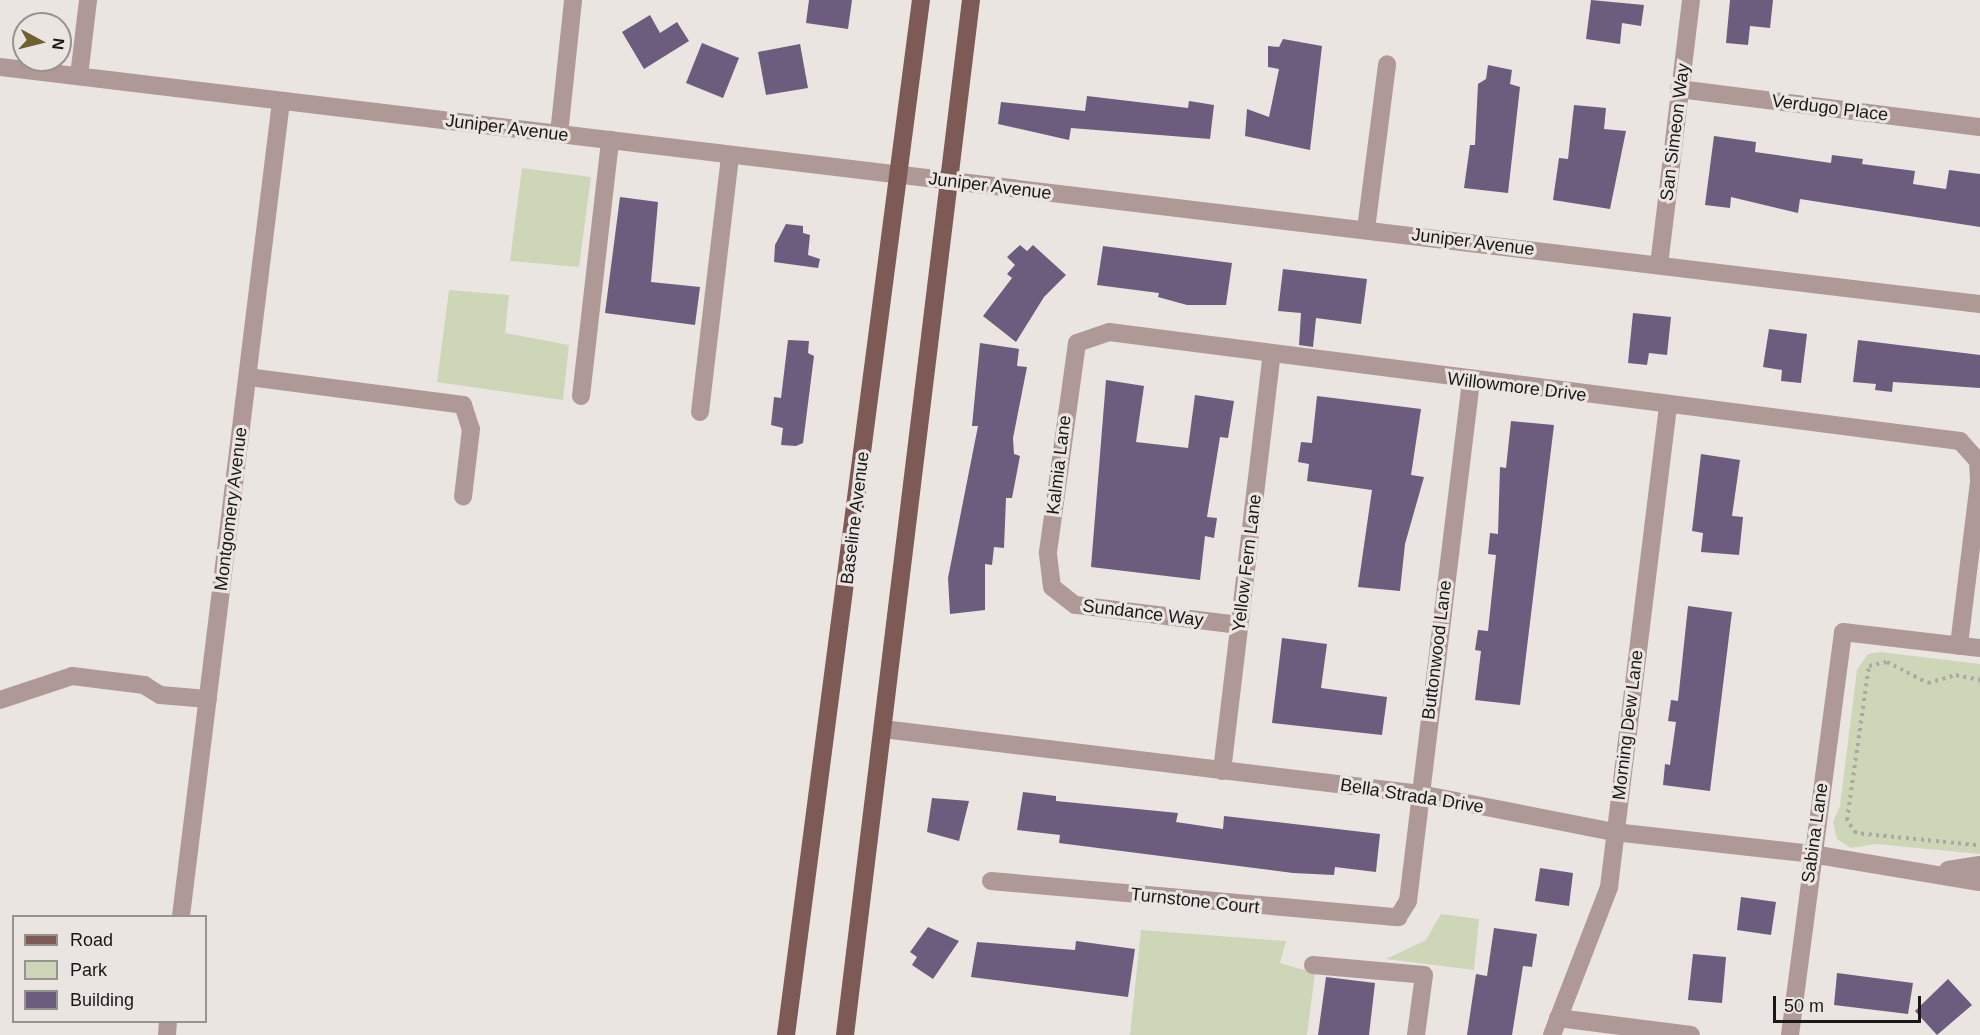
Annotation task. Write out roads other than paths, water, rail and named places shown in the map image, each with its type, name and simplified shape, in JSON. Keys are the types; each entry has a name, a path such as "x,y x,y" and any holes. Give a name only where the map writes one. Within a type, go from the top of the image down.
{"main road":[{"name":"Baseline Avenue","path":"786,1035 921,0"},
{"path":"845,1035 971,0"}],"street":[{"path":"79,76 88,0"},
{"path":"559,134 573,0"},
{"name":"San Simeon Way","path":"1659,265 1691,0"},
{"path":"1366,229 1387,64"},
{"name":"Juniper Avenue","path":"0,67 1980,304"},
{"name":"Verdugo Place","path":"1679,89 1980,127"},
{"name":"Montgomery Avenue","path":"181,915 281,100"},
{"path":"581,396 610,140"},
{"path":"700,412 730,155"},
{"name":"Willowmore Drive","path":"1077,343 1109,332 1471,381 1960,441 1978,461 1978,482 1959,646"},
{"name":"Kalmia Lane","path":"1052,587 1048,552 1077,343"},
{"name":"Yellow Fern Lane","path":"1222,771 1272,354"},
{"path":"248,376 463,405 471,429 463,497"},
{"name":"Buttonwood Lane","path":"1398,917 1408,901 1471,381"},
{"name":"Morning Dew Lane","path":"1555,1026 1609,887 1668,405"},
{"name":"Sundance Way","path":"1052,587 1075,605 1239,625"},
{"name":"Sabina Lane","path":"1790,1035 1843,632 1959,646"},
{"path":"1959,646 1980,648"},
{"path":"0,700 72,676 144,685 160,695 208,699"},
{"name":"Bella Strada Drive","path":"883,729 1420,794 1614,832 1940,871 1980,882"},
{"name":"Bella Strada Drive","path":"1940,871 1980,866"},
{"name":"Turnstone Court","path":"991,881 1398,917"},
{"path":"1313,965 1424,975 1416,1035"},
{"path":"1555,1026 1691,1035"}]}
